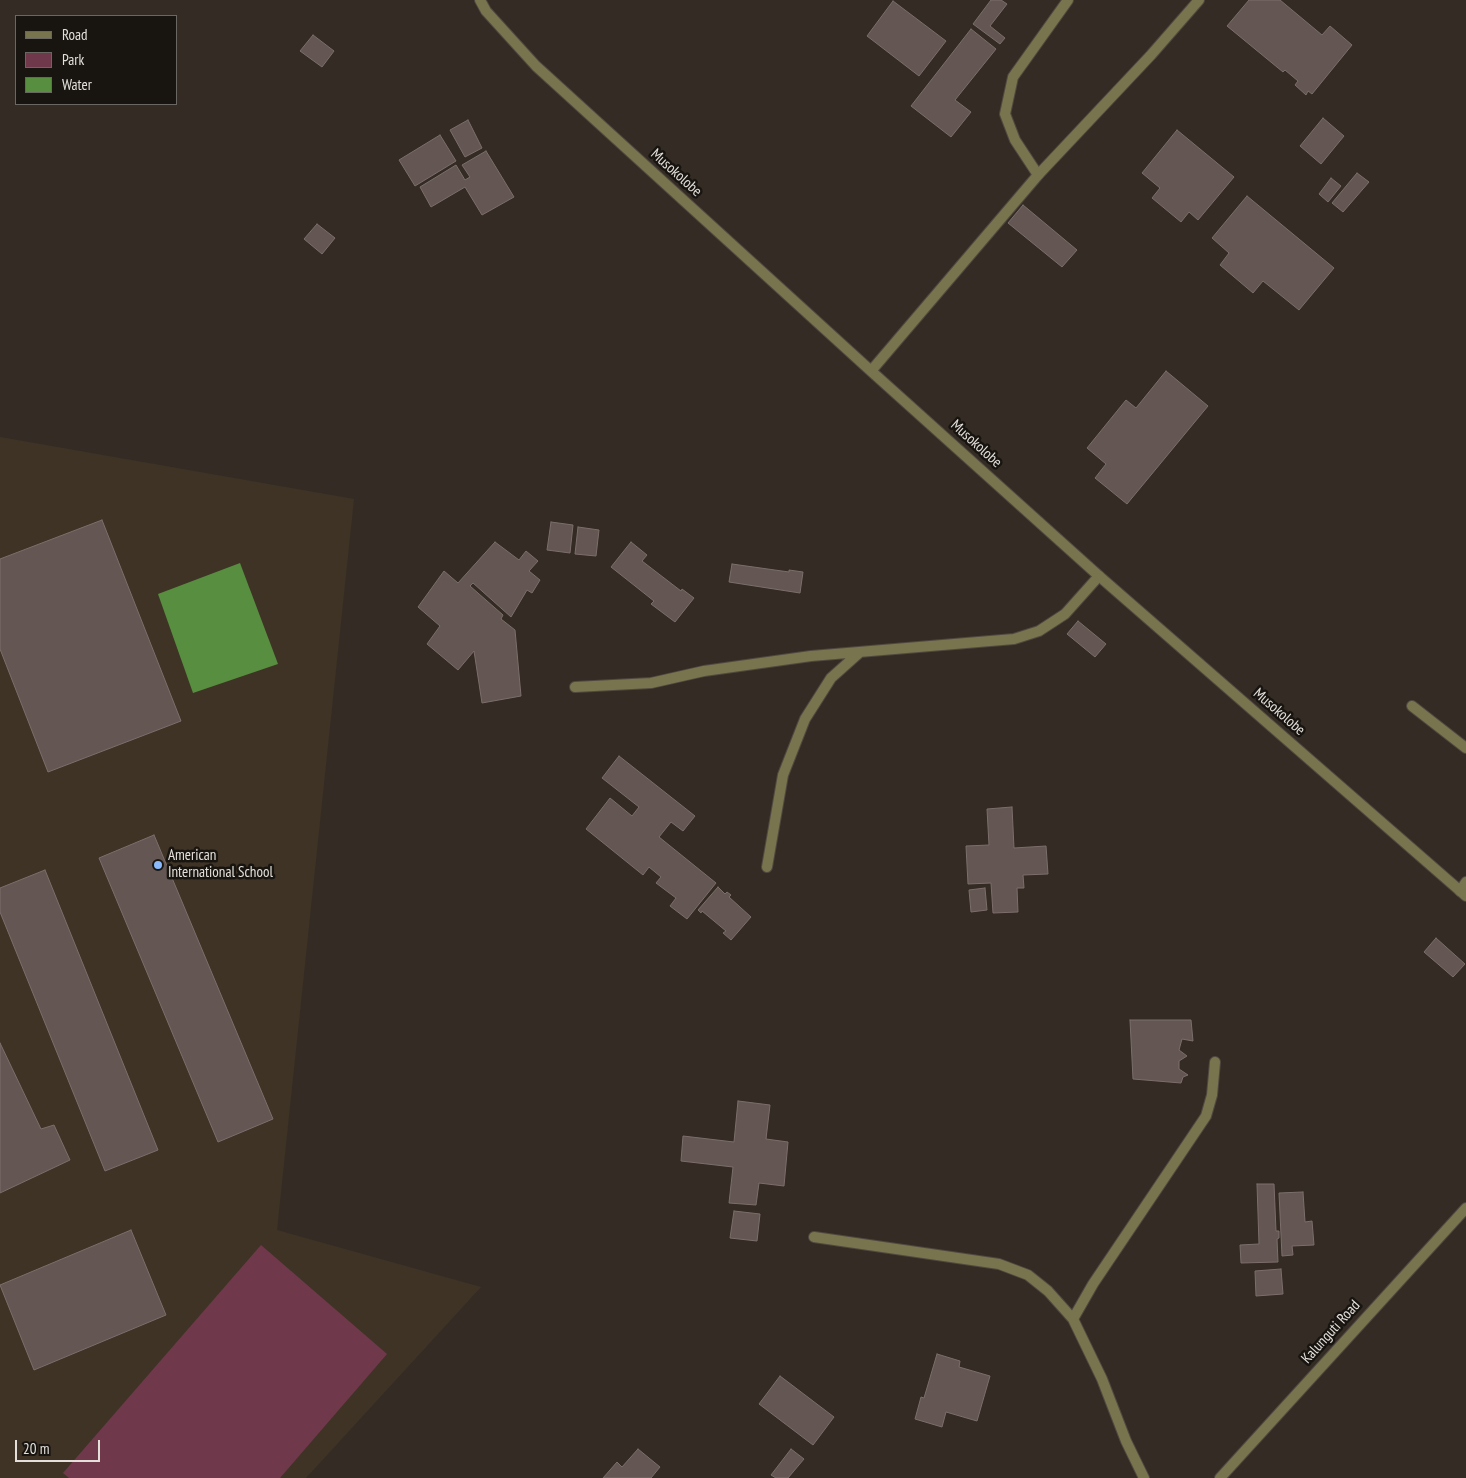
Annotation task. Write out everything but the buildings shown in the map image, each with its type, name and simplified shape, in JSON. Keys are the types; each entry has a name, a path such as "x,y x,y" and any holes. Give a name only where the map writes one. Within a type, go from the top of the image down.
{"street":[{"name":"Musokolobe","path":"480,0 486,12 536,66 871,371 1099,576 1464,890"},
{"path":"1038,175 1015,140 1005,114 1013,77 1068,0"},
{"path":"871,371 1038,175 1151,55 1199,0"},
{"path":"575,687 651,683 704,671 811,656 1014,639 1039,631 1065,614 1099,576"},
{"path":"768,867 783,775 805,719 830,678 859,653"},
{"path":"1412,706 1466,748"},
{"path":"1073,1319 1093,1284 1206,1116 1212,1096 1215,1062"},
{"name":"Kalunguti Road","path":"1220,1478 1466,1208"},
{"path":"814,1237 999,1264 1028,1274 1048,1291 1073,1319 1102,1379 1126,1441 1144,1478"}],"shaded area":[{"name":"American International School","path":"0,437 354,499 277,1230 481,1287 306,1478 0,1478"}],"green space":[{"path":"261,1245 387,1354 280,1478 69,1478 63,1473"}],"water":[{"path":"240,563 278,664 193,693 158,594"}],"place":[{"name":"American International School","path":"158,865"}]}
